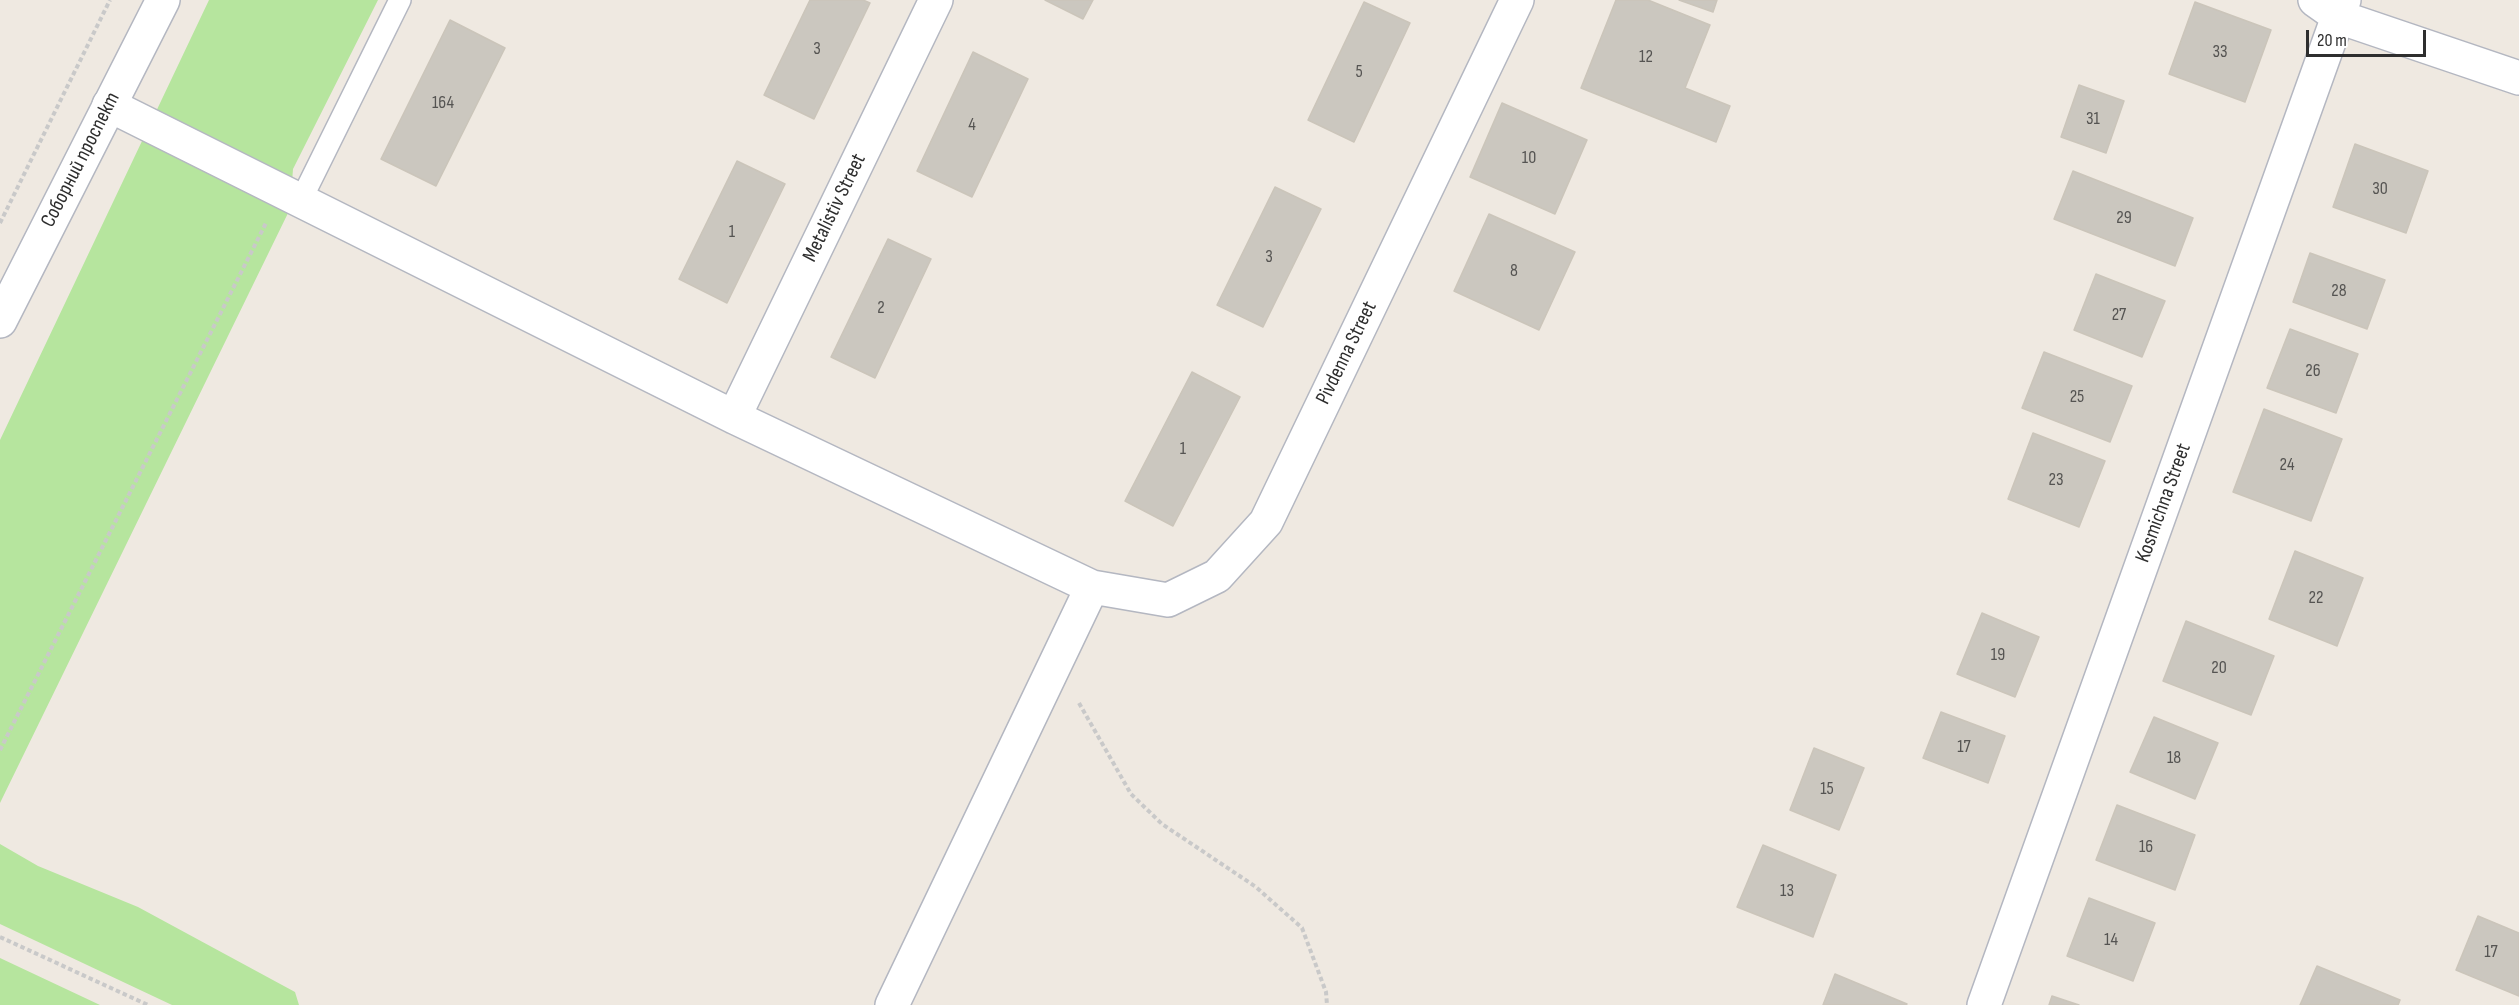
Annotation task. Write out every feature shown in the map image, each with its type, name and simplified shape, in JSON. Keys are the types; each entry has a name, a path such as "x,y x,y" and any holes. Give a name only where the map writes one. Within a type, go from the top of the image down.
{"street":[{"name":"Соборний проспект","path":"0,321 163,0"},
{"name":"Metalistiv Street","path":"734,417 936,0"},
{"name":"Pivdenna Street","path":"109,105 734,417 1092,587 1168,600 1217,576 1266,522 1517,0"},
{"path":"2333,6 2519,78"},
{"name":"Kosmichna Street","path":"1984,1005 2333,6"},
{"path":"892,1005 1092,587"}],"lane":[{"path":"290,197 400,0"}],"path":[{"path":"0,223 110,0"},
{"path":"0,750 290,197"},
{"path":"1055,662 1131,794 1162,824 1256,887 1302,928 1326,992 1327,1005"},
{"path":"0,937 148,1005"}],"green space":[{"path":"209,0 378,0 293,169 290,209 0,803 0,440"},
{"path":"0,844 38,866 138,907 295,992 299,1005 172,1005 0,924"},
{"path":"0,958 100,1005 0,1005"}],"building":[{"path":"810,0 863,0 870,3 814,119 764,95"},
{"path":"1045,0 1093,0 1083,19"},
{"path":"1616,0 1648,0 1710,25 1685,88 1730,106 1716,142 1581,88"},
{"path":"1679,0 1717,0 1713,12"},
{"path":"1364,2 1410,23 1354,142 1308,120"},
{"path":"2195,2 2271,30 2245,102 2169,74"},
{"path":"450,20 505,48 436,186 381,159"},
{"path":"973,52 1028,79 972,197 917,171"},
{"path":"2079,85 2124,101 2106,153 2061,137"},
{"path":"1502,103 1587,140 1555,214 1470,177"},
{"path":"2355,144 2428,171 2406,233 2333,207"},
{"path":"737,161 785,184 727,303 679,279"},
{"path":"2073,171 2193,218 2175,266 2054,219"},
{"path":"1275,187 1321,209 1263,327 1217,305"},
{"path":"1489,214 1575,252 1539,330 1454,291"},
{"path":"888,239 931,259 875,378 831,357"},
{"path":"2310,253 2385,280 2367,329 2293,302"},
{"path":"2096,274 2165,301 2142,357 2074,330"},
{"path":"2290,329 2358,354 2336,413 2267,388"},
{"path":"2044,352 2132,386 2110,442 2022,408"},
{"path":"1192,372 1240,397 1173,526 1125,501"},
{"path":"2264,409 2342,439 2311,521 2233,492"},
{"path":"2033,433 2105,461 2079,527 2008,499"},
{"path":"2295,551 2363,578 2337,646 2269,619"},
{"path":"1982,613 2039,637 2015,697 1957,674"},
{"path":"2186,621 2274,656 2251,715 2163,681"},
{"path":"1941,712 2005,736 1988,783 1923,758"},
{"path":"2154,717 2218,743 2195,799 2130,772"},
{"path":"1814,748 1864,768 1839,830 1790,810"},
{"path":"2117,805 2195,835 2175,890 2096,860"},
{"path":"1763,845 1836,875 1813,937 1737,907"},
{"path":"2089,898 2155,923 2133,981 2067,956"},
{"path":"2478,916 2519,933 2519,996 2456,970"},
{"path":"2317,966 2400,1000 2398,1005 2300,1005"},
{"path":"1835,974 1907,1004 1823,1005"},
{"path":"2052,996 2079,1005 2049,1005"}]}
